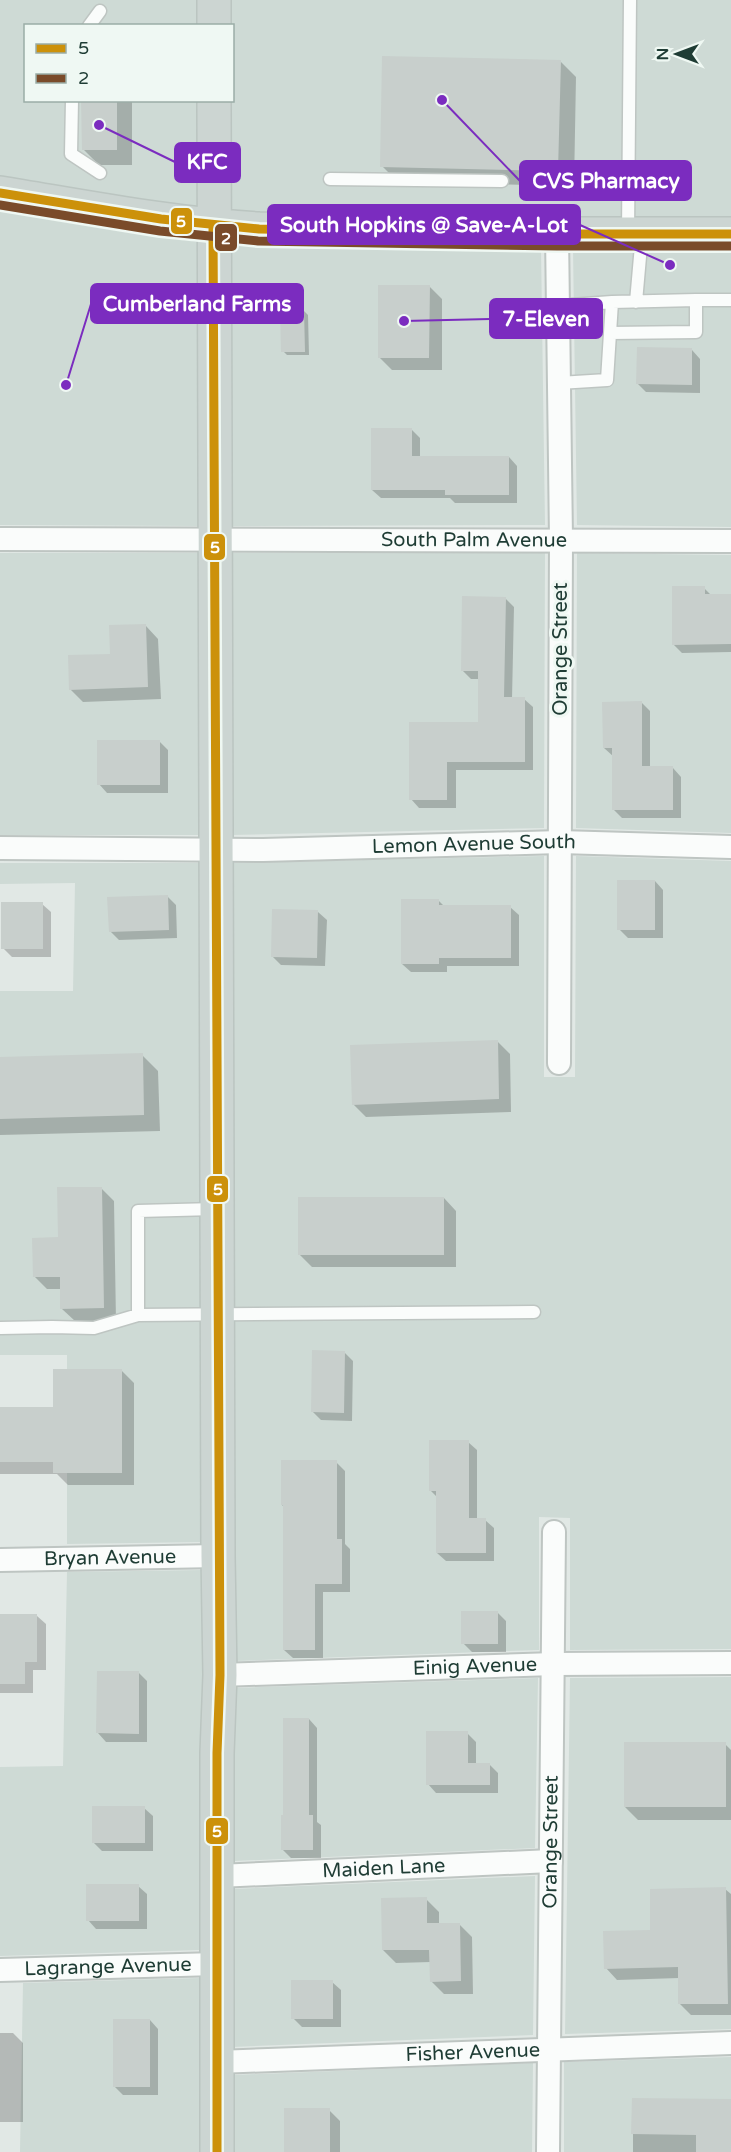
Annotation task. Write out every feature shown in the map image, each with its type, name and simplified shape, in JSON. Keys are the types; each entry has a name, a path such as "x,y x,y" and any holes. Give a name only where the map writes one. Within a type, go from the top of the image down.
{"main road":[{"path":"214,0 214,24"},
{"path":"214,102 220,1675 217,1753 217,2152"},
{"path":"0,193 103,211 213,226 259,229 557,234 731,234"}],"street":[{"name":"Orange Street","path":"557,234 561,539 559,1063"},
{"name":"South Palm Avenue","path":"0,539 731,541"},
{"name":"Lemon Avenue South","path":"0,848 216,849 560,842 731,847"},
{"name":"Orange Street","path":"548,2152 554,1532"},
{"name":"Bryan Avenue","path":"0,1560 218,1556"},
{"name":"Einig Avenue","path":"220,1675 554,1664 731,1663"},
{"name":"Maiden Lane","path":"218,1876 551,1861"},
{"name":"Lagrange Avenue","path":"0,1970 216,1964"},
{"name":"Fisher Avenue","path":"217,2062 731,2043"}],"lane":[{"path":"630,0 628,183 635,233 636,302"},
{"path":"90,24 100,11"},
{"path":"72,102 71,154 100,173"},
{"path":"330,179 502,181"},
{"path":"544,182 628,183"},
{"path":"610,333 696,332 696,300"},
{"path":"558,306 612,302 731,300"},
{"path":"559,383 607,380 612,302"},
{"path":"138,1315 138,1210 218,1209"},
{"path":"0,1328 94,1328 138,1315 534,1312"}],"shaded area":[{"path":"0,0 199,0 199,24 24,24 24,102 198,102 198,210 0,179"},
{"path":"231,0 731,0 731,220 229,213 230,102 234,102 234,24 231,24"},
{"path":"0,207 198,240 200,526 0,525"},
{"path":"229,241 541,248 545,525 232,526"},
{"path":"573,248 731,249 731,527 577,525"},
{"path":"0,553 200,553 200,835 0,835"},
{"path":"232,553 545,553 544,828 231,835"},
{"path":"577,553 731,555 731,833 576,828"},
{"path":"544,856 544,1077 575,1077 576,856 731,861 731,1649 570,1650 570,1518 539,1517 539,1650 235,1661 231,863"},
{"path":"0,863 200,863 202,1542 67,1544 67,1355 0,1355 0,991 73,991 75,883 0,884"},
{"path":"203,1570 204,1675 200,1950 0,1956 0,1767 63,1766 67,1572"},
{"path":"731,1677 731,2029 565,2034 570,1678"},
{"path":"538,1678 535,1848 234,1861 235,1688"},
{"path":"535,1876 533,2035 232,2047 233,1889"},
{"path":"200,1978 200,2152 20,2152 23,1983"},
{"path":"731,2057 731,2152 564,2152 564,2062"},
{"path":"533,2063 532,2152 233,2152 233,2075"}],"building":[{"path":"382,56 561,60 558,171 380,167"},
{"path":"81,102 117,102 117,150 82,150"},
{"path":"378,285 430,285 429,358 378,358"},
{"path":"280,309 304,309 305,352 281,352"},
{"path":"637,347 692,348 692,385 636,384"},
{"path":"371,428 412,428 412,456 509,456 509,495 445,495 445,490 371,490"},
{"path":"672,586 705,586 705,594 731,594 731,644 672,645"},
{"path":"462,596 506,597 504,697 525,697 525,762 447,762 447,800 409,800 409,722 478,722 478,671 461,671"},
{"path":"146,624 148,687 69,690 68,655 110,654 109,625"},
{"path":"642,701 642,766 673,766 673,810 612,810 612,748 603,748 602,702"},
{"path":"97,740 160,740 160,785 97,785"},
{"path":"617,880 655,880 655,930 617,930"},
{"path":"168,895 169,930 109,932 107,897"},
{"path":"401,899 439,899 439,905 511,905 511,958 439,958 439,964 401,964"},
{"path":"1,902 43,902 43,949 1,949"},
{"path":"272,909 318,910 317,958 271,957"},
{"path":"498,1040 499,1099 352,1105 350,1045"},
{"path":"143,1053 144,1115 0,1119 0,1057"},
{"path":"57,1187 102,1187 104,1308 60,1309 60,1277 33,1277 32,1238 58,1237"},
{"path":"298,1197 444,1197 444,1255 298,1255"},
{"path":"312,1350 345,1351 344,1413 311,1412"},
{"path":"53,1369 122,1369 122,1473 53,1473 53,1462 0,1462 0,1407 53,1407"},
{"path":"429,1440 469,1440 469,1518 486,1518 486,1553 436,1553 436,1491 429,1491"},
{"path":"281,1460 337,1460 337,1539 342,1539 342,1584 315,1584 315,1650 283,1650"},
{"path":"461,1611 498,1611 498,1644 461,1644"},
{"path":"0,1614 37,1614 37,1662 25,1662 25,1684 0,1684"},
{"path":"97,1671 139,1671 139,1734 96,1733"},
{"path":"283,1718 309,1718 309,1815 313,1815 313,1850 281,1850"},
{"path":"426,1731 468,1731 468,1763 490,1763 490,1785 426,1785"},
{"path":"624,1742 726,1742 726,1807 624,1807"},
{"path":"92,1806 145,1806 145,1843 92,1843"},
{"path":"86,1884 139,1884 139,1921 86,1921"},
{"path":"726,1887 728,2004 678,2004 678,1967 604,1969 603,1931 650,1930 650,1889"},
{"path":"427,1897 427,1923 460,1923 461,1981 430,1982 429,1950 382,1950 381,1898"},
{"path":"291,1980 333,1980 333,2019 291,2019"},
{"path":"113,2019 150,2019 150,2087 113,2087"},
{"path":"632,2098 731,2099 731,2152 696,2152 696,2135 631,2134"},
{"path":"284,2108 330,2108 330,2152 284,2152"}],"transit line":[{"name":"5","path":"0,193 161,219 259,229 557,234 731,234"},
{"name":"2","path":"0,205 160,231 258,241 557,246 731,246"},
{"name":"5","path":"213,226 220,1675 217,1753 217,2152"}],"place":[{"name":"CVS Pharmacy","path":"442,100"},
{"name":"KFC","path":"99,125"},
{"name":"South Hopkins @ Save-A-Lot","path":"670,265"},
{"name":"7-Eleven","path":"404,321"},
{"name":"Cumberland Farms","path":"66,385"}]}
